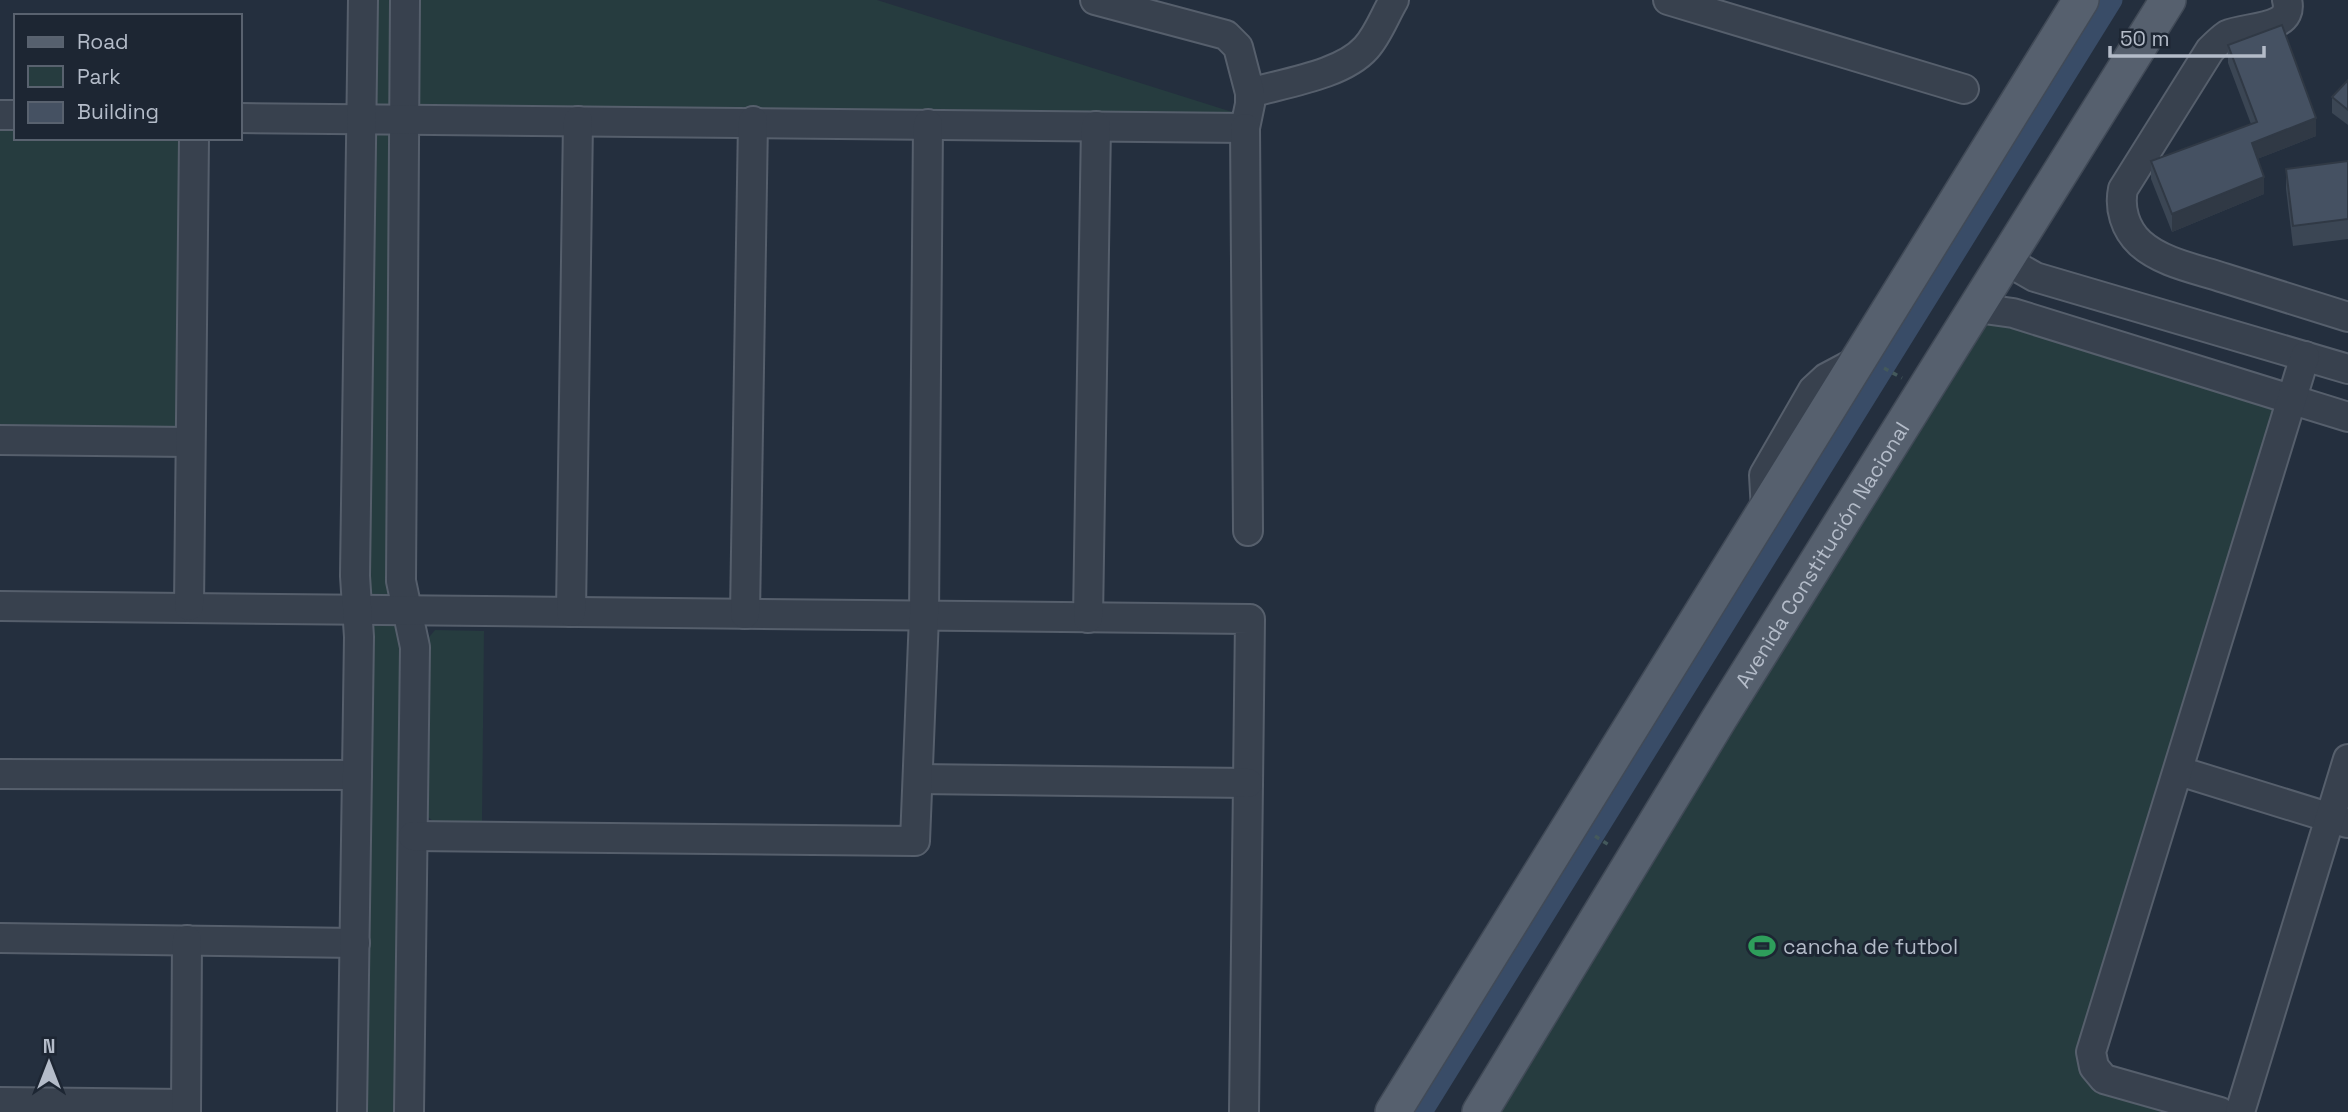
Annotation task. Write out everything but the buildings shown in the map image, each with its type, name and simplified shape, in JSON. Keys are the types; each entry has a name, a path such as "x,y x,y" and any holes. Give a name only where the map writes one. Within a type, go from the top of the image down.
{"main road":[{"path":"1393,1112 2081,0"},
{"name":"Avenida Constitución Nacional","path":"1480,1112 1719,719 2168,0"}],"street":[{"path":"352,1112 359,637 355,576 363,0"},
{"path":"405,0 401,581 415,647 409,1112"},
{"path":"1095,0 1226,35 1238,47 1250,93 1245,128 1248,531"},
{"path":"1250,93 1333,69 1354,58 1367,47 1394,0"},
{"path":"1668,0 1964,89"},
{"path":"2287,0 2286,16 2277,24 2225,36 2210,50 2123,189 2123,214 2139,243 2169,260 2348,317"},
{"path":"242,118 753,121 1245,128"},
{"path":"571,612 578,121"},
{"path":"745,614 753,121"},
{"path":"413,836 915,841 923,616 929,124"},
{"path":"1088,618 1096,125"},
{"path":"189,606 194,140"},
{"path":"2007,261 2035,277 2348,369"},
{"path":"1977,308 2013,313 2348,417"},
{"path":"2220,1112 2104,1079 2094,1067 2091,1052 2305,356"},
{"path":"0,440 190,442"},
{"path":"0,606 1250,619 1244,1112"},
{"path":"2240,1112 2339,820 2348,759"},
{"path":"2179,771 2339,820"},
{"path":"0,774 357,775"},
{"path":"919,779 1248,783"},
{"path":"0,938 355,943"},
{"path":"0,1102 186,1108 187,940"}],"path":[{"path":"1859,358 1925,391"},
{"path":"1573,821 1633,861"}],"green space":[{"path":"361,0 877,0 1248,117 404,119 409,1112 351,1112"},
{"path":"0,115 14,115 14,140 194,140 190,442 0,440"},
{"path":"1977,308 2293,400 2092,1060 2213,1112 1483,1112"},
{"path":"435,630 484,631 482,821 433,821 423,813 426,641"}],"waterway":[{"path":"1422,1112 2112,0"}],"place":[{"name":"cancha de futbol","path":"1762,946"}]}
